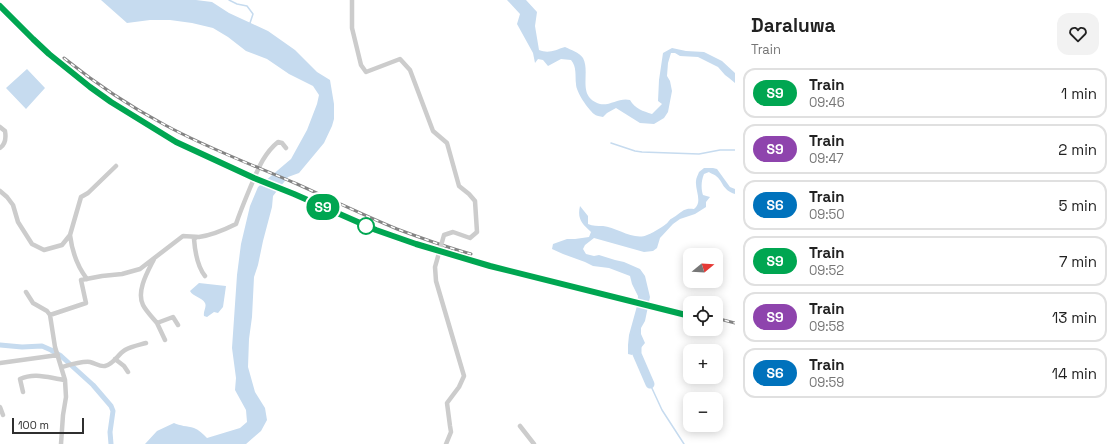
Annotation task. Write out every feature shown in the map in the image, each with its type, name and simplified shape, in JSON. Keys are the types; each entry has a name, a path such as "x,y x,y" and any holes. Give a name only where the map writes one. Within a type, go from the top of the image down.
{"street":[{"path":"352,0 352,28 361,65 366,72 400,59 410,70 432,131 447,143 459,186 475,201 477,232 470,238 453,232 444,235 436,267 436,281 464,376 447,403 451,432 446,444"},
{"path":"0,127 5,131 6,136 3,146 0,148"},
{"path":"50,316 86,303 81,280 122,274 140,269 183,236 197,237 214,234 236,224 261,162 273,146 278,142 282,143 286,148"},
{"path":"0,191 13,205 18,222 32,244 44,250 62,245 70,235 81,197 94,188 116,166"},
{"path":"70,235 80,270 87,279"},
{"path":"197,237 194,239 196,253 200,270 205,276"},
{"path":"155,258 143,282 141,293 142,304 157,323 165,340"},
{"path":"26,292 33,303 47,311 50,316 55,347 65,380 66,397 61,444"},
{"path":"157,323 173,316 178,325"},
{"path":"62,367 77,363 90,362 95,365 105,366 132,346 146,343"},
{"path":"0,363 58,355"},
{"path":"115,359 120,362 128,372"},
{"path":"22,392 20,379 24,377 34,375 65,380"},
{"path":"0,407 3,415"},
{"path":"520,426 534,444"}],"water":[{"path":"101,0 196,0 212,2 229,13 268,31 295,50 317,72 330,80 334,104 334,119 332,126 324,143 299,173 288,177 273,196 272,207 254,277 248,367 255,392 265,408 267,420 261,431 246,444 145,444 157,431 174,423 194,428 207,438 240,428 247,422 246,410 235,390 236,378 232,348 237,275 241,244 250,206 258,187 291,159 307,130 319,95 313,86 289,74 267,59 246,51 213,28 170,20 150,20 127,23"},
{"path":"507,0 526,0 537,12 535,26 539,50 549,52 565,47 583,58 586,71 586,90 588,96 593,101 600,104 608,104 626,99 630,100 642,111 652,114 662,104 658,101 663,53 672,48 686,51 704,52 722,61 735,73 735,83 718,67 698,57 680,56 675,53 671,53 668,63 667,76 670,81 672,91 668,112 664,118 654,124 640,123 616,108 603,117 596,115 580,96 576,84 575,69 571,60 561,59 548,66 543,60 538,59 535,63 533,53 517,24 520,14"},
{"path":"27,69 45,88 26,109 6,88"},
{"path":"704,168 717,169 730,187 735,189 735,194 725,188 718,178 709,172 704,174 702,193 703,195 710,197 706,202 706,207 695,214 680,219 673,224 660,238 657,248 653,251 644,252 594,238 585,245 583,249 586,254 594,256 599,255 624,262 640,269 645,276 650,297 645,321 641,328 641,334 645,343 632,355 628,354 629,335 637,306 638,296 630,276 609,268 593,266 563,254 552,249 553,244 567,239 589,237 591,232 583,224 580,218 580,206 588,216 588,224 593,226 608,227 636,236 652,233 683,211 687,209 694,209 697,206 698,200 696,180 699,172"},
{"path":"199,283 226,286 223,307 218,313 214,312 207,317 204,316 206,306 205,303 202,299 193,295 190,291"}],"waterway":[{"path":"229,0 237,4 247,6 253,14 250,23"},
{"path":"611,143 642,152 699,154 720,150 735,150"},
{"path":"637,339 637,354 650,384"},
{"path":"0,345 22,347 42,346 61,356 93,385 111,406 113,411 110,432 111,444"},
{"path":"650,384 662,410 684,444"}],"railway":[{"path":"0,6 49,54 111,102 176,142 254,178 376,230 416,244 490,266 683,314"},
{"path":"64,58 125,102 152,118 197,141 397,229 471,254"},
{"path":"723,320 735,323"}],"train":[{"name":"S9","path":"0,6 49,54 111,102 176,142 254,178 376,230 416,244 490,266 683,314"}]}
